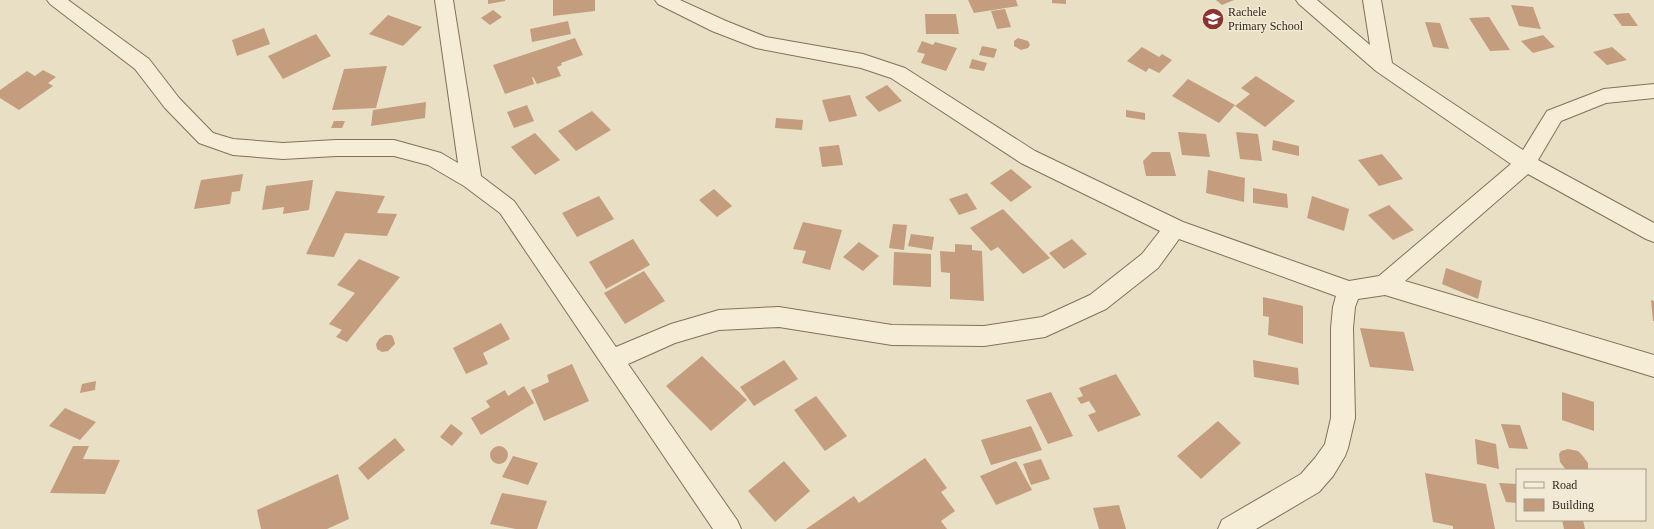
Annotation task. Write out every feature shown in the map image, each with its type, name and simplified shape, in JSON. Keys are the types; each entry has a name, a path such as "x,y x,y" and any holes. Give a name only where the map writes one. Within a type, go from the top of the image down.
{"street":[{"path":"56,0 142,64 172,103 206,138 233,147 283,150 394,148 434,159 471,180 507,207 728,529"},
{"path":"444,0 471,180"},
{"path":"664,0 719,26 763,43 863,62 898,73 1028,157 1175,228 1349,291 1385,285 1654,366"},
{"path":"1305,0 1382,66 1526,163 1654,233"},
{"path":"1372,0 1382,66"},
{"path":"1385,285 1526,163 1554,116 1604,96 1654,91"},
{"path":"612,360 671,334 719,320 779,317 892,335 984,336 1045,327 1098,302 1150,261 1175,228"},
{"path":"1231,529 1310,483 1324,467 1336,448 1343,418 1342,328 1344,307 1349,291"}],"building":[{"path":"488,0 505,0 505,1 488,4"},
{"path":"553,0 595,0 595,11 553,16"},
{"path":"968,0 1016,0 1018,6 974,13"},
{"path":"1052,0 1066,0 1066,4 1052,3"},
{"path":"1216,0 1234,0 1222,5"},
{"path":"1511,5 1533,7 1541,29 1519,26"},
{"path":"1005,9 1011,27 997,29 991,11"},
{"path":"493,10 502,17 490,25 481,18"},
{"path":"1629,13 1638,26 1622,26 1613,14"},
{"path":"925,14 956,14 959,34 926,34"},
{"path":"388,15 422,27 403,46 369,34"},
{"path":"1489,17 1510,50 1490,51 1469,18"},
{"path":"568,21 571,34 532,42 530,29"},
{"path":"1425,22 1440,23 1449,49 1433,47"},
{"path":"264,28 270,44 237,56 232,40"},
{"path":"316,34 331,56 283,79 268,56"},
{"path":"1543,35 1555,47 1533,53 1521,41"},
{"path":"575,38 583,55 561,63 562,65 557,67 561,76 537,84 532,77 534,84 505,94 493,65"},
{"path":"1018,38 1028,41 1030,45 1028,48 1021,50 1014,46 1014,41"},
{"path":"922,41 933,45 935,42 957,48 946,71 921,63 925,54 917,52"},
{"path":"982,46 997,49 994,58 979,55"},
{"path":"1142,47 1159,57 1162,54 1172,60 1159,73 1149,68 1146,72 1127,61"},
{"path":"1612,47 1627,60 1607,65 1593,52"},
{"path":"972,59 987,63 984,71 969,68"},
{"path":"387,66 376,108 332,110 344,69"},
{"path":"43,70 56,77 48,83 53,86 19,110 0,98 0,90 27,71 35,76"},
{"path":"1256,76 1295,101 1265,127 1235,106 1250,94 1241,88"},
{"path":"1188,79 1235,105 1219,123 1172,96"},
{"path":"887,85 902,101 879,112 865,97"},
{"path":"850,95 857,116 829,122 822,100"},
{"path":"426,102 425,118 371,126 373,110"},
{"path":"527,105 534,121 514,128 507,112"},
{"path":"1126,110 1145,113 1145,120 1126,117"},
{"path":"592,111 611,130 576,151 558,131"},
{"path":"776,118 803,120 802,130 775,128"},
{"path":"334,121 345,121 342,128 331,128"},
{"path":"1178,132 1206,134 1210,157 1182,155"},
{"path":"1236,132 1258,134 1262,161 1240,159"},
{"path":"535,133 560,160 535,175 511,147"},
{"path":"1273,140 1299,146 1299,156 1272,150"},
{"path":"839,145 843,165 822,167 819,147"},
{"path":"1152,152 1170,152 1176,176 1146,176 1143,161"},
{"path":"1382,154 1403,179 1379,186 1358,160"},
{"path":"1011,169 1032,187 1011,202 990,183"},
{"path":"1208,170 1245,178 1244,202 1206,193"},
{"path":"243,174 240,191 232,192 230,204 194,209 201,180"},
{"path":"313,180 309,210 283,214 284,207 262,210 266,186"},
{"path":"1253,188 1287,194 1288,208 1253,203"},
{"path":"714,189 732,206 717,217 699,200"},
{"path":"336,191 385,196 377,213 397,214 387,236 345,233 334,257 306,254"},
{"path":"967,193 977,209 959,215 949,199"},
{"path":"599,196 614,219 577,237 562,213"},
{"path":"1312,196 1349,209 1344,231 1307,218"},
{"path":"1389,205 1414,230 1393,240 1368,215"},
{"path":"1003,209 1050,258 1023,274 998,247 991,251 970,228"},
{"path":"803,222 842,230 830,270 802,263 806,251 793,249"},
{"path":"893,224 907,225 904,250 889,248"},
{"path":"911,234 934,237 932,250 908,246"},
{"path":"633,239 650,265 606,289 589,262"},
{"path":"1072,239 1087,254 1064,269 1049,253"},
{"path":"859,242 879,256 863,271 843,257"},
{"path":"955,244 972,245 972,250 982,251 984,301 950,299 950,273 941,272 940,251 955,252"},
{"path":"894,252 931,254 931,287 893,285"},
{"path":"359,259 400,277 347,342 336,337 342,330 329,324 355,293 337,285"},
{"path":"1446,268 1482,281 1478,299 1442,284"},
{"path":"644,271 665,301 625,324 604,293"},
{"path":"1263,297 1303,306 1303,344 1268,335 1269,317 1263,316"},
{"path":"1651,300 1654,301 1654,321 1653,321"},
{"path":"501,323 510,339 483,353 488,364 466,374 453,348"},
{"path":"1360,328 1404,332 1414,371 1370,367"},
{"path":"385,335 391,335 395,344 388,351 382,352 377,349 376,344 379,339"},
{"path":"702,356 747,400 711,431 666,386"},
{"path":"784,360 798,379 754,406 740,387"},
{"path":"1253,360 1298,368 1299,385 1254,377"},
{"path":"572,364 589,401 544,421 531,390 549,382 547,375"},
{"path":"1116,374 1141,415 1098,432 1088,415 1096,412 1089,401 1081,404 1077,398 1083,396 1079,388"},
{"path":"96,381 95,390 80,393 82,384"},
{"path":"524,386 534,403 481,435 471,418 490,407 486,401 505,390 508,396"},
{"path":"1051,392 1073,436 1048,444 1026,400"},
{"path":"1562,392 1594,402 1594,431 1562,420"},
{"path":"816,396 847,436 825,451 794,410"},
{"path":"65,408 96,422 80,440 49,426"},
{"path":"1218,421 1241,443 1201,479 1177,456"},
{"path":"451,424 463,433 452,446 440,437"},
{"path":"1501,424 1520,425 1528,449 1509,448"},
{"path":"1031,426 1042,450 991,465 981,440"},
{"path":"395,438 405,450 368,480 358,468"},
{"path":"1475,439 1496,444 1499,469 1477,464"},
{"path":"73,446 89,446 83,459 120,460 105,494 50,493"},
{"path":"495,446 503,446 508,451 506,462 503,464 495,464 490,459 490,451"},
{"path":"1568,449 1578,451 1588,463 1588,469 1565,469 1560,462 1559,454 1561,451"},
{"path":"513,456 538,463 528,485 502,477"},
{"path":"925,458 947,488 941,492 955,511 941,521 947,529 806,529 854,496 859,503"},
{"path":"1041,459 1050,479 1031,485 1023,464"},
{"path":"784,461 810,491 775,522 748,491"},
{"path":"1016,461 1032,490 996,505 980,476"},
{"path":"1425,473 1486,484 1495,529 1453,529 1453,526 1433,522"},
{"path":"338,474 349,519 327,529 261,529 257,510"},
{"path":"1499,483 1516,484 1516,503 1506,502"},
{"path":"502,493 547,501 537,529 516,529 490,524"},
{"path":"1119,505 1126,529 1099,529 1093,508"},
{"path":"1562,521 1583,521 1585,529 1564,529"}],"place":[{"name":"Rachele Primary School","path":"1213,19"}]}
